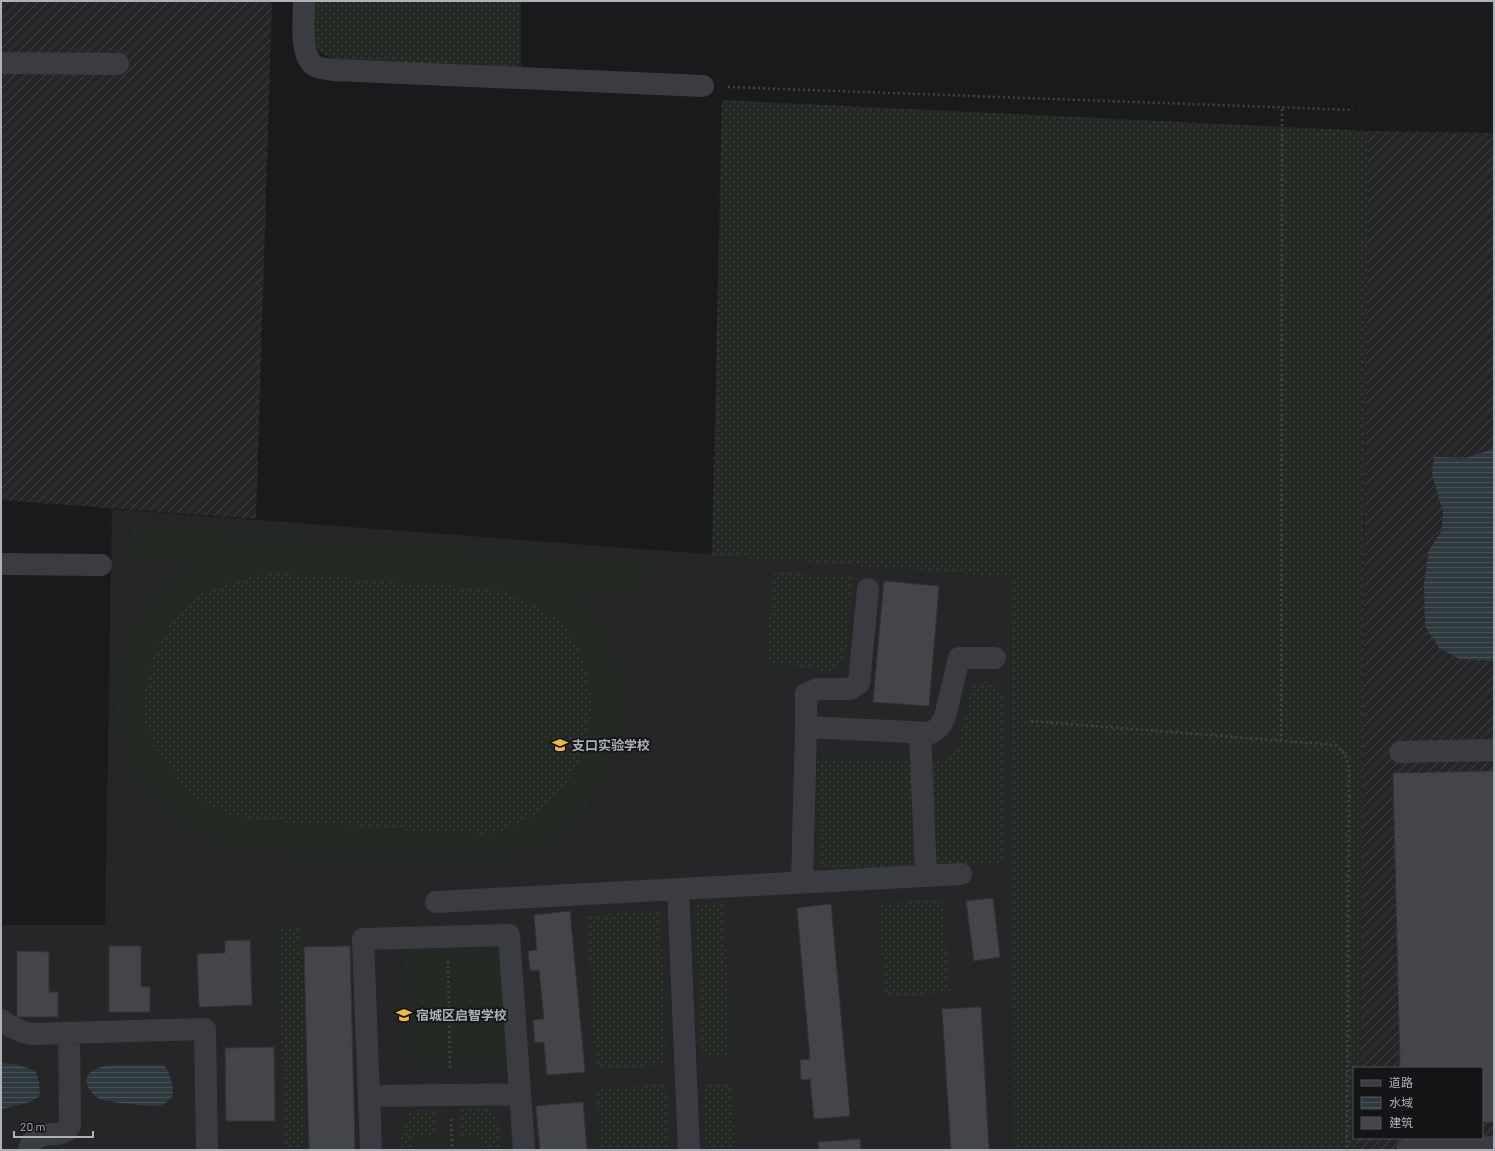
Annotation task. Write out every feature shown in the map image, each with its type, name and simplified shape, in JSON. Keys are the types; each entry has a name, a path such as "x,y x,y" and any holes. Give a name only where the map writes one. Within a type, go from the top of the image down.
{"lane":[{"path":"304,1 304,45 308,59 316,67 334,70 703,86"},
{"path":"1,63 118,64"},
{"path":"1,564 101,565"},
{"path":"802,882 806,694 818,689 850,689 859,683 868,589"},
{"path":"806,727 931,733 939,727 945,717 960,658 995,658"},
{"path":"920,733 926,876"},
{"path":"1400,752 1494,750"},
{"path":"436,902 961,874"},
{"path":"678,889 689,1150"},
{"path":"372,1150 363,939 509,935 524,1150"},
{"path":"1,1020 19,1031 30,1034 205,1030 207,1148"},
{"path":"28,1150 36,1138 43,1135 66,1131 70,1126 69,1033"},
{"path":"370,1096 520,1094"},
{"path":"1407,1150 1494,1147"}],"path":[{"path":"703,86 1353,110"},
{"path":"1281,740 1282,108"},
{"path":"1031,721 1335,745 1345,754 1349,768 1347,1150"},
{"path":"447,937 452,1150"}],"shaded area":[{"path":"1,1 272,1 256,519 1,500"},
{"path":"311,1 521,1 521,70 337,61 319,52 310,30"},
{"path":"722,100 1368,131 1360,1067 1353,1067 1353,1139 1359,1139 1359,1150 1014,1150 1011,577 712,555"},
{"path":"1368,131 1494,133 1494,1150 1359,1150 1359,1139 1483,1139 1483,1067 1360,1067"},
{"name":"支口实验学校","path":"112,509 1011,577 1014,1150 1,1150 1,925 105,925"},
{"path":"134,525 648,561 645,594 577,588 609,639 619,665 627,696 623,729 613,766 592,799 563,834 534,849 494,860 255,854 210,838 179,821 153,798 133,770 126,754 120,731 116,694 116,671 121,652 130,631 148,603 162,588 191,569 130,560","holes":["270,572 501,590 533,604 558,620 575,640 589,676 591,710 588,739 577,770 555,798 529,819 505,830 486,835 243,819 206,805 184,788 154,746 144,717 145,689 153,658 161,639 178,613 196,596 233,581"]},
{"path":"270,572 502,590 533,604 558,620 575,640 589,676 591,710 588,739 577,770 555,798 529,819 505,830 486,835 243,819 206,805 184,788 154,746 144,717 145,689 153,658 161,639 178,613 196,596 233,581"},
{"path":"774,572 853,577 846,650 843,662 836,669 827,671 766,662"},
{"path":"995,682 1004,695 1003,863 934,866 932,763 946,759 958,749 972,683"},
{"path":"818,759 913,759 914,868 819,868"},
{"path":"942,899 950,992 886,998 878,904"},
{"path":"724,904 729,1055 702,1056 696,905"},
{"path":"660,911 666,1065 596,1070 587,916"},
{"path":"301,927 305,1150 284,1150 280,928"},
{"path":"507,944 509,1066 407,1068 405,946"},
{"path":"733,1083 734,1150 706,1150 705,1084"},
{"path":"666,1084 669,1150 601,1150 596,1089"},
{"path":"483,1107 492,1111 498,1121 502,1150 482,1150 481,1134 460,1135 460,1110"},
{"path":"420,1110 436,1110 436,1136 413,1137 414,1150 401,1150 403,1124 409,1114"},
{"path":"481,1134 482,1150 414,1150 413,1137"}],"water":[{"path":"1494,449 1494,661 1460,659 1439,648 1425,626 1424,584 1429,550 1442,530 1443,511 1432,474 1434,457 1465,458"},
{"path":"1,1063 19,1065 36,1072 39,1082 40,1096 30,1102 1,1109"},
{"path":"108,1065 164,1065 171,1079 173,1096 165,1103 158,1106 110,1102 100,1099 90,1091 86,1079 93,1071"}],"building":[{"path":"884,581 939,586 929,706 873,702"},
{"path":"1494,771 1494,1122 1483,1122 1483,1067 1400,1067 1393,773"},
{"path":"993,898 1000,957 974,961 966,901"},
{"path":"831,904 850,1116 814,1119 810,1079 801,1080 800,1060 810,1059 797,908"},
{"path":"570,911 585,1072 547,1075 544,1042 535,1043 533,1020 544,1019 539,970 530,971 528,951 537,950 534,915"},
{"path":"250,940 252,1005 199,1007 197,954 225,953 225,941"},
{"path":"109,946 141,946 141,987 150,987 150,1012 109,1012"},
{"path":"350,946 355,1150 309,1150 304,947"},
{"path":"17,951 49,952 49,992 58,992 58,1017 17,1017"},
{"path":"981,1007 989,1150 951,1150 942,1009"},
{"path":"274,1047 275,1121 226,1121 225,1048"},
{"path":"583,1102 587,1150 540,1150 536,1106"},
{"path":"860,1139 861,1150 819,1150 818,1142"}],"place":[{"name":"支口实验学校","path":"560,745"},
{"name":"宿城区启智学校","path":"404,1015"}]}
